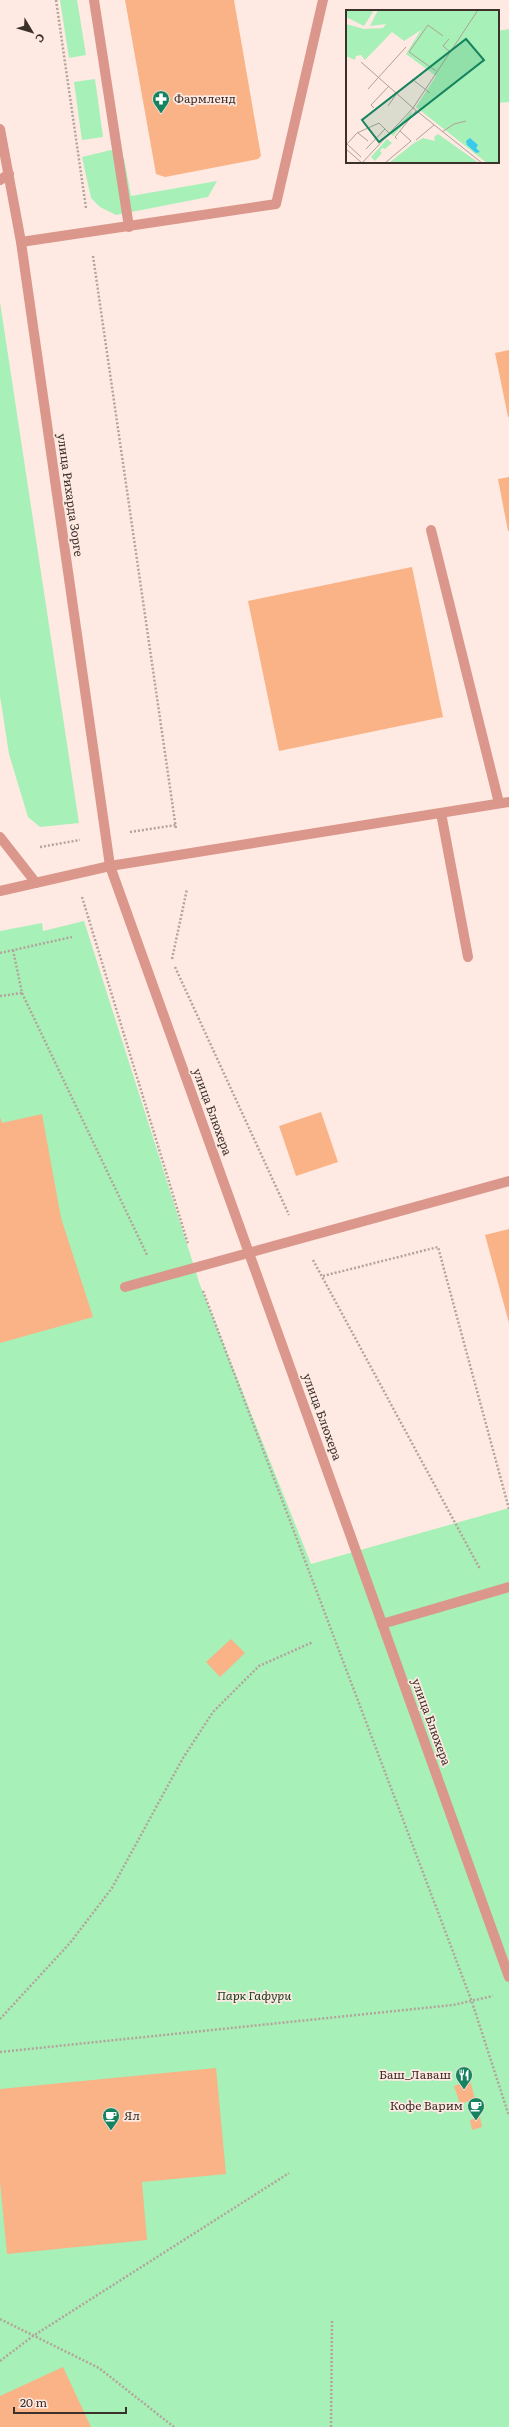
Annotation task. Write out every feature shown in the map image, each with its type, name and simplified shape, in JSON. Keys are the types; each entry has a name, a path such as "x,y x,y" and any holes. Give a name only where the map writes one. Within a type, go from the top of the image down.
{"street":[{"path":"94,0 129,227"},
{"path":"21,242 276,204 323,0"},
{"name":"улица Рихарда Зорге","path":"0,129 21,242 110,866"},
{"path":"0,180 9,174"},
{"path":"0,891 110,866 504,803 431,530"},
{"path":"441,813 468,957"},
{"path":"0,837 36,883"},
{"name":"улица Блюхера","path":"110,866 509,1977"},
{"path":"125,1287 509,1181"},
{"path":"382,1624 509,1587"}],"path":[{"path":"56,0 177,832"},
{"path":"74,874 195,1267 472,2002 509,2116"},
{"path":"187,889 171,958 300,1239 323,1276 492,1592"},
{"path":"0,953 72,937"},
{"path":"13,950 22,993 158,1278"},
{"path":"0,996 22,993"},
{"path":"323,1276 438,1247 509,1509"},
{"path":"0,2019 70,1943 112,1888 182,1758 213,1712 258,1666 314,1642"},
{"path":"0,2052 472,2002 494,1996"},
{"path":"0,2361 33,2336 289,2173"},
{"path":"0,2319 99,2368 174,2427"},
{"path":"331,2427 332,2319"}],"green space":[{"path":"60,0 77,0 86,55 69,58"},
{"path":"509,29 509,102 499,103 499,31"},
{"path":"95,79 103,137 82,140 74,82"},
{"path":"111,150 124,158 131,196 217,181 208,197 116,215 100,207 91,198 82,157"},
{"path":"0,302 79,823 40,827 28,817 9,754 0,696"},
{"name":"Парк Гафури","path":"84,921 200,1285 311,1564 509,1508 509,2427 0,2427 0,931 42,923 43,931"}],"building":[{"path":"125,0 234,0 261,156 258,159 165,177 156,174"},
{"path":"509,350 509,417 508,417 495,353"},
{"path":"509,477 509,531 508,531 498,479"},
{"path":"412,567 443,717 279,751 248,601"},
{"path":"321,1112 338,1162 296,1176 279,1126"},
{"path":"42,1114 61,1218 93,1317 0,1343 0,1117 2,1123"},
{"path":"509,1229 509,1323 485,1235"},
{"path":"231,1639 245,1653 220,1677 206,1662"},
{"name":"Ял","path":"216,2068 226,2174 142,2182 147,2240 7,2254 0,2182 0,2089"},
{"path":"470,2080 475,2099 460,2104 454,2086"},
{"path":"480,2117 482,2127 472,2130 470,2120"},
{"path":"63,2367 91,2427 0,2427 0,2396"}],"place":[{"name":"Фармленд","path":"161,114"},
{"name":"Баш_Лаваш","path":"464,2090"},
{"name":"Кофе Варим","path":"476,2121"},
{"name":"Ял","path":"111,2131"}]}
